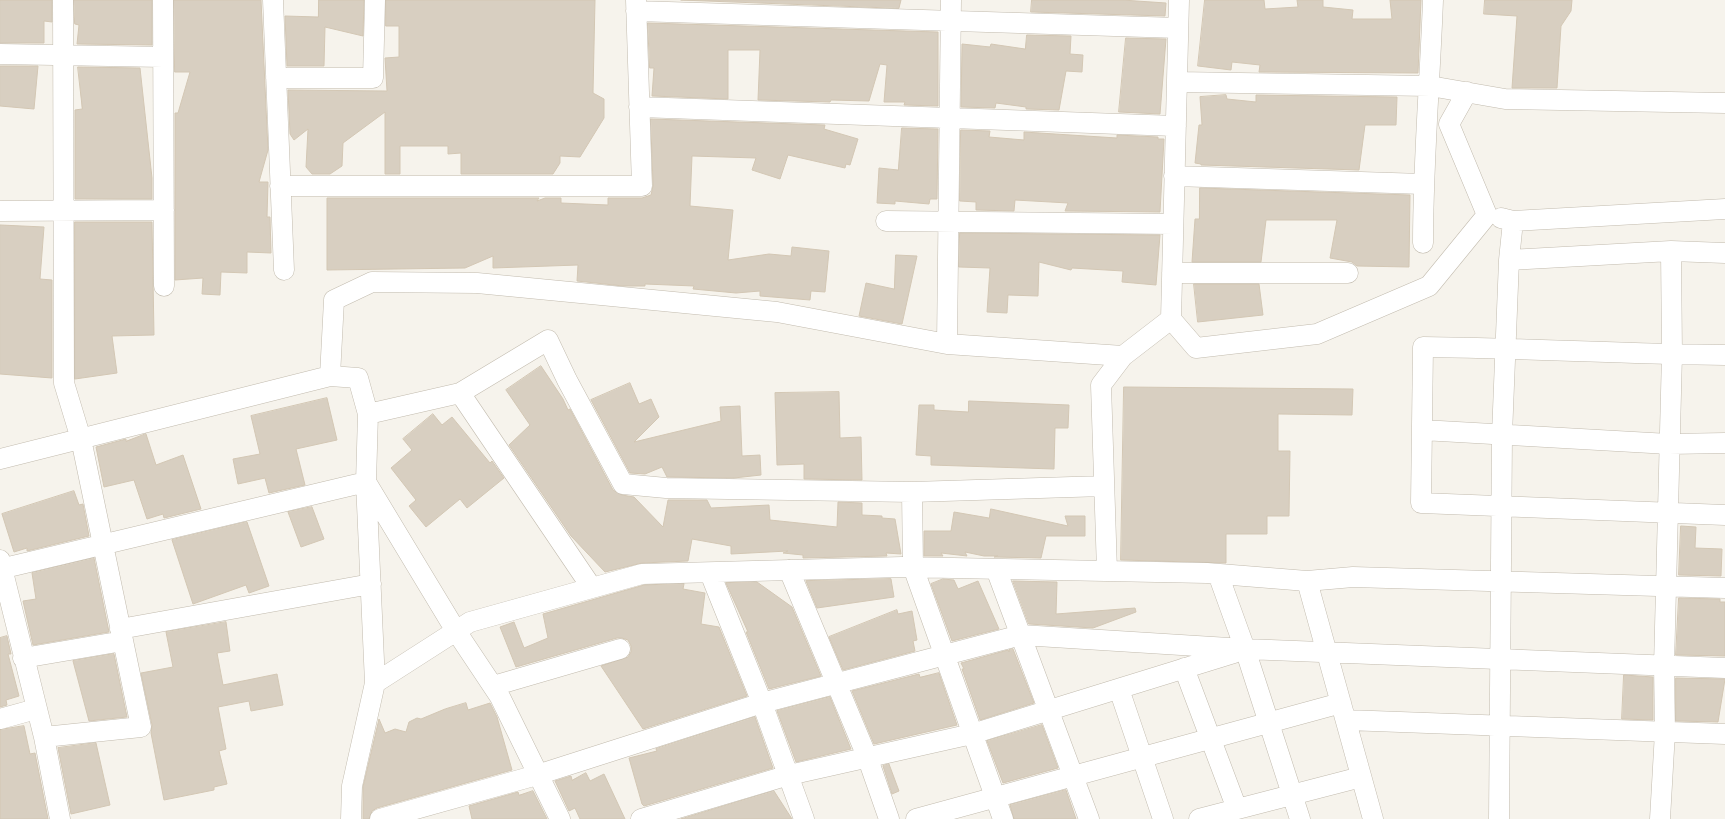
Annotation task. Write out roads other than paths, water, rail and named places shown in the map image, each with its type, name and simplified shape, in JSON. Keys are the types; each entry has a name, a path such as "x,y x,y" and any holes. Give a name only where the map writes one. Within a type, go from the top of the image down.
{"street":[{"path":"44,737 141,727 81,439 64,383 63,0"},
{"path":"163,0 164,286"},
{"path":"273,0 284,270"},
{"path":"276,78 373,78 375,0"},
{"path":"948,344 951,0"},
{"path":"1179,0 1171,319 1196,348 1317,334 1429,286 1487,215"},
{"path":"1423,243 1423,184 1430,86 1433,0"},
{"path":"280,186 642,186 636,6 951,21 1178,28"},
{"path":"0,54 163,57"},
{"path":"1177,82 1430,86 1505,99 1725,104"},
{"path":"1467,92 1449,124 1487,215"},
{"path":"639,107 1176,126"},
{"path":"1174,176 1423,184"},
{"path":"1487,215 1513,221 1725,209"},
{"path":"0,211 164,210"},
{"path":"1499,819 1503,506 1502,435 1507,348 1509,260 1513,221"},
{"path":"886,222 1173,224"},
{"path":"1509,260 1671,251 1725,253"},
{"path":"1660,819 1665,732 1665,586 1672,354 1671,251"},
{"path":"1172,273 1348,273"},
{"path":"330,376 334,300 372,282 477,283 776,312 948,344 1123,356"},
{"path":"1107,571 1101,385 1123,356 1171,319"},
{"path":"368,414 460,393 548,340 623,484 666,488 912,492 1104,486"},
{"path":"1725,355 1507,348 1423,347 1421,503 1725,515"},
{"path":"0,459 330,376 358,378 368,414 366,482 375,683 352,786 351,819"},
{"path":"460,393 592,588"},
{"path":"1422,430 1669,444 1725,443"},
{"path":"60,819 44,737 1,566 103,544 366,482"},
{"path":"366,482 456,631 500,697 537,775 560,819"},
{"path":"912,492 913,567 1003,819"},
{"path":"375,683 470,622 642,574 913,567 996,568 1218,574 1307,581 1353,577 1725,588"},
{"path":"996,568 1089,819"},
{"path":"789,570 868,759 889,819"},
{"path":"710,573 762,703 804,819"},
{"path":"1218,574 1245,649 1300,819"},
{"path":"1307,581 1374,819"},
{"path":"23,658 121,635 371,584"},
{"path":"380,819 537,775 762,703 1021,635 1245,649 1725,668"},
{"path":"493,686 620,649"},
{"path":"641,819 789,776 972,734 1245,649"},
{"path":"1184,668 1237,809"},
{"path":"1119,688 1163,819"},
{"path":"0,719 36,709"},
{"path":"916,819 1269,723 1343,712 1500,726 1725,734"},
{"path":"1199,819 1361,776"}]}
